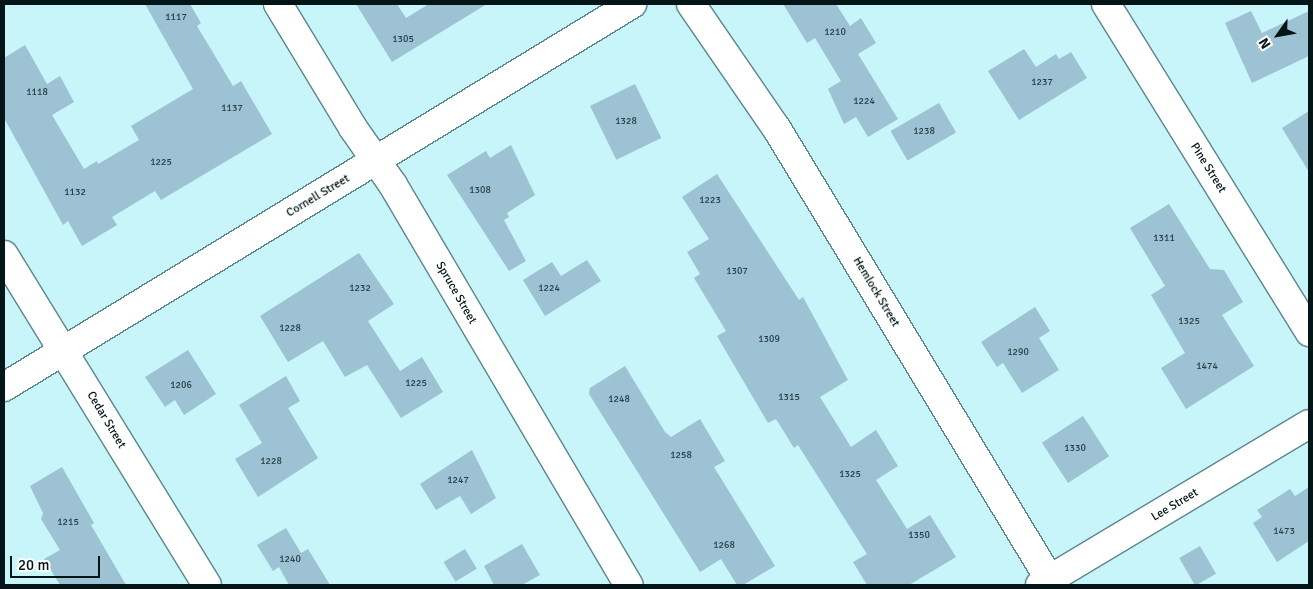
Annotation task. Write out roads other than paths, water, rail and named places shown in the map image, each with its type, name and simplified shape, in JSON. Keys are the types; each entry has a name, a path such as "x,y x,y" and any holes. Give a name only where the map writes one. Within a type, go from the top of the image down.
{"street":[{"name":"Spruce Street","path":"278,4 376,160 629,585"},
{"name":"Cornell Street","path":"4,387 632,4"},
{"name":"Hemlock Street","path":"692,4 777,129 1048,584"},
{"name":"Pine Street","path":"1106,4 1309,332"},
{"name":"Cedar Street","path":"4,255 207,585"},
{"name":"Lee Street","path":"1048,584 1309,424"}]}
